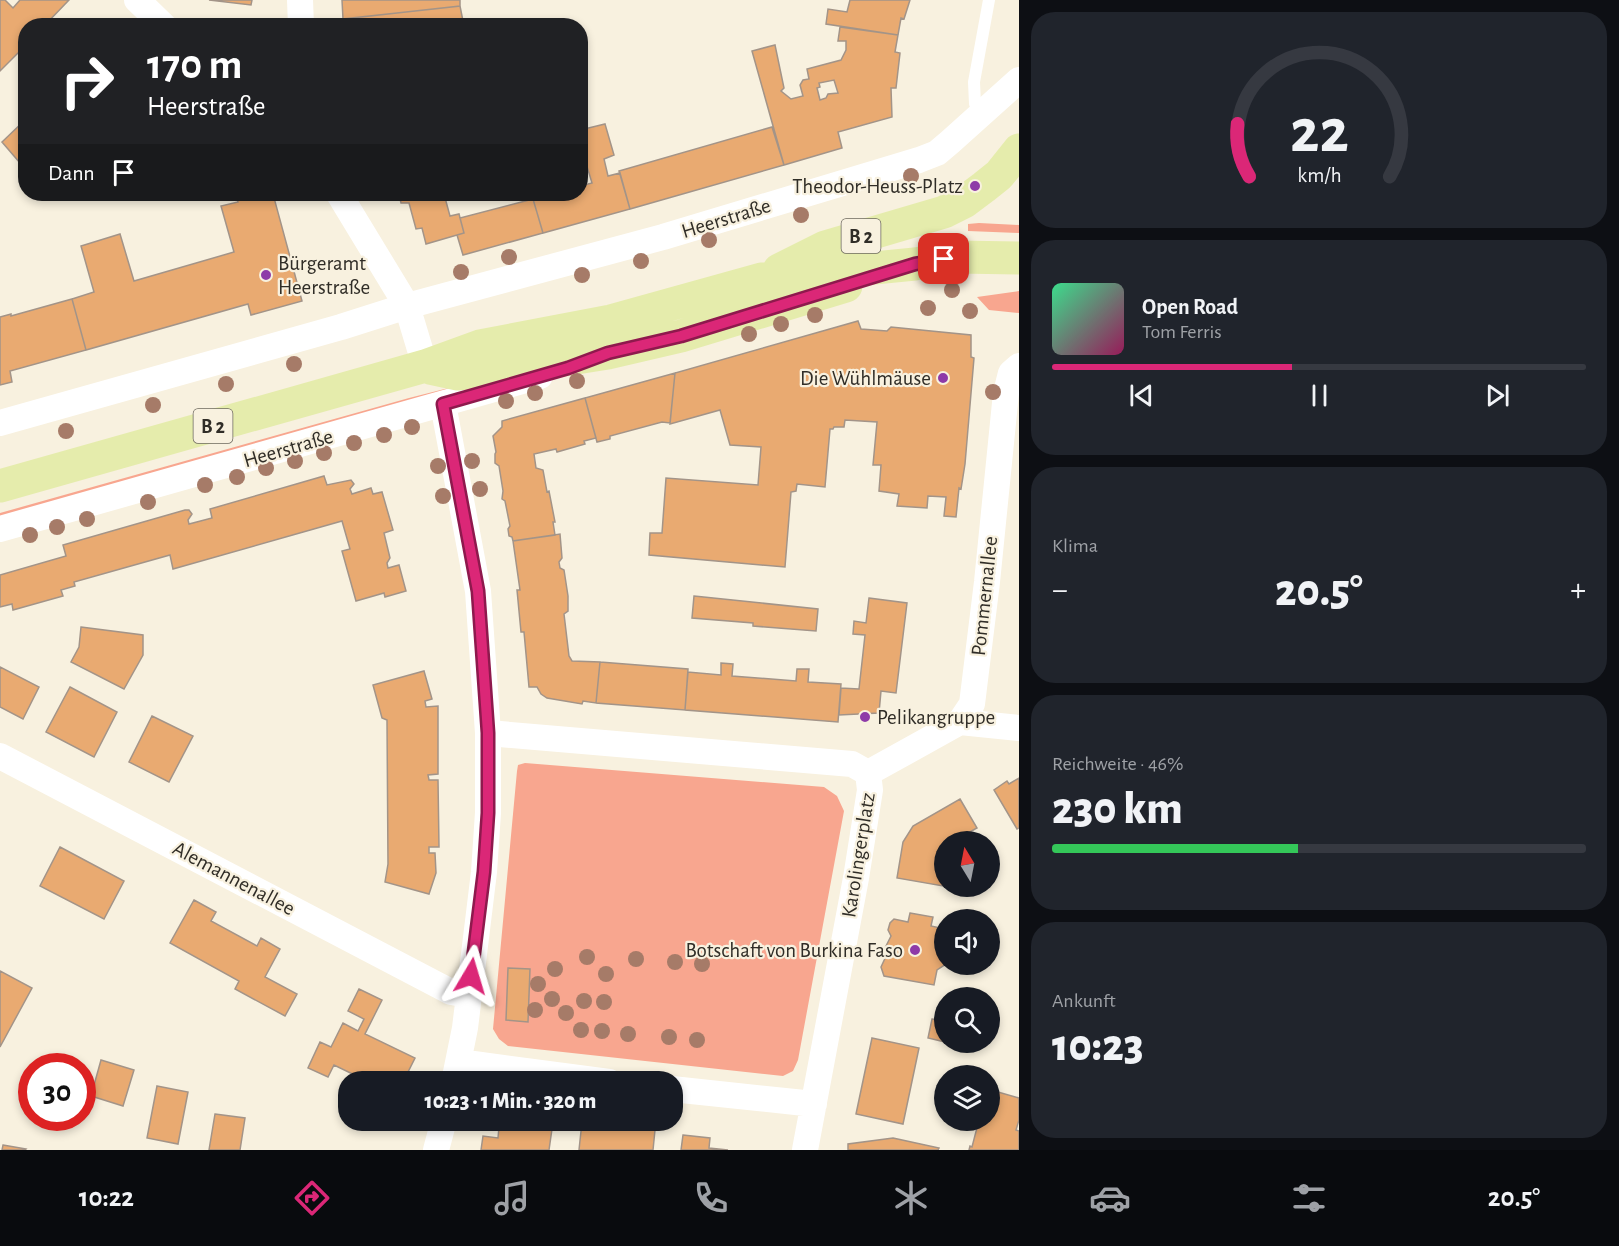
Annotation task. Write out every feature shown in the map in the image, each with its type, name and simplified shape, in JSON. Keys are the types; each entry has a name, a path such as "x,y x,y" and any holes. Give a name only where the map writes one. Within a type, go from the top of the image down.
{"main road":[{"name":"Heerstraße","path":"762,279 825,247 944,212 964,202 999,175 1019,150"},
{"name":"Heerstraße","path":"0,486 425,366 480,346 611,321 762,279 915,264 957,257 1019,258"},
{"name":"Heerstraße","path":"425,366 441,372 458,374 488,372 608,353 681,336 915,264"}],"street":[{"path":"137,0 156,18"},
{"path":"300,0 301,18"},
{"name":"Heerstraße","path":"0,423 341,327 407,306 663,237 919,160 937,153 1019,80"},
{"path":"343,201 407,306 425,366"},
{"name":"Heerstraße","path":"0,529 568,368 608,353"},
{"name":"Pommernallee","path":"960,723 972,704 1006,393 1011,373 1019,366"},
{"path":"443,404 478,591 488,733 488,813 484,872 457,1071"},
{"path":"868,773 960,723 1019,728"},
{"name":"Karolingerplatz","path":"488,733 852,764 868,773 870,790 856,878 805,1150"},
{"name":"Alemannenallee","path":"0,756 451,992 469,995"},
{"path":"683,1090 814,1104"},
{"path":"436,1150 441,1131"}],"lane":[{"path":"983,112 975,104 974,82 989,0"}],"shaded area":[{"path":"968,224 1019,225 1019,233 968,231"},
{"path":"1019,291 1019,313 989,310 977,297"},
{"path":"496,376 0,521 0,513 409,398"},
{"path":"525,763 824,787 837,796 844,811 798,1060 793,1071 783,1076 508,1046 499,1039 493,1029 517,771 518,765"}],"building":[{"path":"0,0 5,0 13,8 20,0 69,0 52,18 18,18 18,53 0,71"},
{"path":"209,0 252,0 251,5"},
{"path":"342,0 460,0 460,6 343,18"},
{"path":"850,0 910,0 904,19 901,18 898,35 826,24 828,9 847,12"},
{"path":"460,6 462,18 352,18"},
{"path":"840,27 898,35 895,52 900,53 896,88 891,88 892,117 838,132 842,148 784,165 752,51 775,45 784,88 781,91 791,99 803,96 800,85 803,80 809,79 807,69 841,60 846,50 846,41 838,41","holes":["834,80 838,93 828,94 826,98 820,100 817,88 820,87 819,83"]},
{"path":"605,124 614,155 604,159 608,176 620,173 630,209 543,233 534,201 588,201 588,184 592,183 588,170 588,128"},
{"path":"18,127 18,161 2,142"},
{"path":"772,127 784,165 630,209 619,171"},
{"path":"275,201 302,301 251,315 248,304 86,350 72,299 94,292 81,246 120,234 134,281 234,252 221,206 238,202"},
{"path":"401,201 446,201 450,216 459,214 464,233 426,244 422,228 416,229 409,203 401,203"},
{"path":"525,201 534,201 543,233 463,255 457,235 464,233 460,218"},
{"path":"72,299 86,350 10,371 12,382 0,385 0,317"},
{"path":"858,321 861,329 887,331 891,327 971,335 971,357 974,358 965,464 961,489 959,488 956,517 944,516 946,497 928,496 927,508 897,506 899,494 879,491 881,465 873,465 877,422 845,420 844,427 830,429 825,487 797,484 796,491 791,492 785,567 649,555 650,533 662,533 666,478 758,485 761,447 730,445 720,410 670,424 675,373"},
{"path":"675,373 670,423 662,422 610,436 610,439 597,442 585,398"},
{"path":"585,398 596,438 584,441 585,444 557,452 556,449 534,454 536,468 543,470 547,492 549,491 555,535 513,541 509,536 510,526 505,501 502,499 499,466 495,463 496,452 493,436 502,427 502,421"},
{"path":"324,476 327,485 351,480 354,484 350,489 352,494 371,488 373,494 382,492 393,530 384,533 390,558 387,563 388,568 399,565 406,591 385,597 384,593 356,601 342,551 350,549 342,521 173,569 170,555 74,582 75,586 61,590 63,596 13,610 12,604 0,607 0,575 66,556 63,545 185,510 189,510 192,514 188,520 189,524 212,518 210,509"},
{"path":"560,534 562,558 559,562 560,568 564,570 568,596 568,611 564,614 569,656 572,661 600,662 596,703 583,701 582,704 547,698 537,687 529,687 524,632 521,632 517,590 520,590 513,541"},
{"path":"694,596 818,609 816,631 692,618"},
{"path":"869,598 907,603 896,693 881,691 879,713 839,715 841,688 859,689 865,635 853,634 854,621 866,623"},
{"path":"81,627 143,635 143,655 124,689 71,662 79,647"},
{"path":"600,662 688,669 685,710 596,703"},
{"path":"721,663 733,664 732,676 796,681 797,669 809,669 808,682 841,684 838,722 685,710 688,672 721,675"},
{"path":"0,667 39,687 23,719 0,707"},
{"path":"424,671 432,699 425,701 426,707 438,706 438,774 428,775 429,780 438,780 439,847 429,847 429,853 435,853 436,873 429,894 385,882 388,864 387,720 382,718 373,685"},
{"path":"70,687 117,712 94,757 46,732"},
{"path":"152,716 193,736 169,782 129,762"},
{"path":"1019,778 1019,828 1017,829 994,790 1007,781 1009,784"},
{"path":"960,799 977,828 972,831 934,831 934,884 897,878 903,842 913,826"},
{"path":"60,847 124,881 104,919 40,886"},
{"path":"194,900 216,912 211,921 257,946 261,938 280,949 265,977 297,994 285,1016 235,989 239,981 170,943"},
{"name":"Botschaft von Burkina Faso","path":"910,913 933,917 931,926 934,927 934,975 936,975 934,985 884,976 881,967 887,954 885,948 891,936 888,930 890,923 894,919 908,922"},
{"path":"508,968 530,969 528,1022 506,1020"},
{"path":"0,971 32,988 0,1047"},
{"path":"359,989 382,1000 365,1034 415,1058 408,1071 346,1071 334,1065 328,1077 308,1068 320,1042 331,1047 343,1023 358,1031 364,1019 348,1011"},
{"path":"932,1019 934,1019 934,1039 928,1038"},
{"path":"872,1038 919,1048 903,1124 856,1114"},
{"path":"101,1060 134,1070 123,1106 96,1098 96,1078"},
{"path":"157,1086 188,1092 178,1144 147,1138"},
{"path":"1000,1093 1019,1098 1019,1120 1016,1130 1019,1131 1019,1150 969,1150 970,1146 972,1147 976,1131 1000,1131"},
{"path":"215,1114 245,1118 240,1150 209,1150"},
{"path":"499,1131 552,1131 549,1150 481,1150 483,1136 498,1138"},
{"path":"581,1131 655,1131 653,1150 579,1150"},
{"path":"683,1135 710,1138 709,1148 728,1150 681,1150"},
{"path":"893,1138 939,1148 938,1150 848,1150 848,1144"},
{"path":"3,1145 26,1149 2,1150"}],"place":[{"name":"Theodor-Heuss-Platz","path":"975,186"},
{"name":"Bürgeramt Heerstraße","path":"266,275"},
{"name":"Die Wühlmäuse","path":"943,378"},
{"name":"Pelikangruppe","path":"865,717"},
{"name":"Botschaft von Burkina Faso","path":"915,950"}],"route":[{"path":"471,976 484,872 488,813 488,733 478,591 443,404 568,368 608,353 681,336 915,264 944,259"}]}
